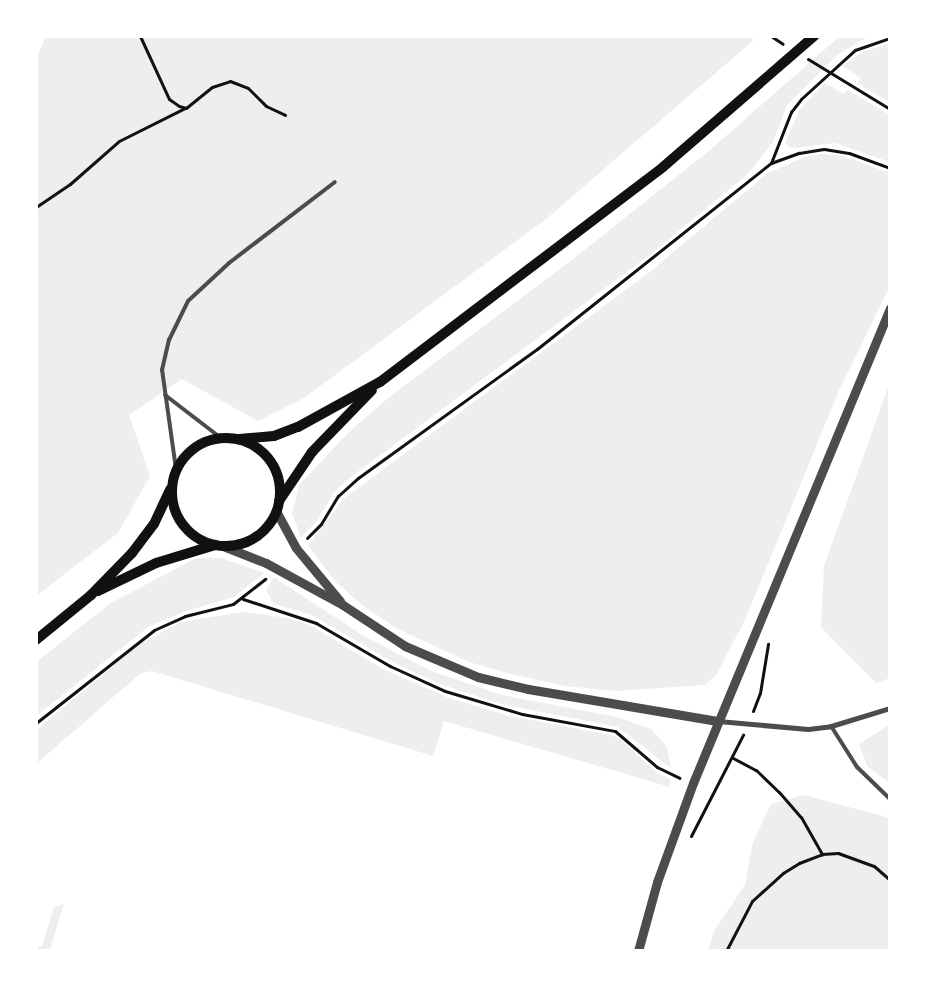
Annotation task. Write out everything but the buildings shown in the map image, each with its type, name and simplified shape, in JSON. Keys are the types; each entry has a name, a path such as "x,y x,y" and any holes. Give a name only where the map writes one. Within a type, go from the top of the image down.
{"main road":[{"path":"36,640 91,595 132,553 154,524 172,486 176,468 187,453 202,442 221,438 239,439 274,436 298,427 380,382 663,168 814,36"},
{"path":"91,595 156,563 186,551 237,545 256,537 270,523 278,506 312,452 380,382"},
{"path":"239,439 258,448 271,463 279,481 278,506"},
{"path":"172,486 173,506 182,524 196,538 219,546"}],"street":[{"path":"638,951 657,882 718,721 890,308"},
{"path":"278,506 296,548 343,605"},
{"path":"219,546 275,568 343,605 405,646 478,677 528,689 747,725 808,729 831,726 890,708"}],"lane":[{"path":"176,468 162,370 169,340 188,301 229,263 335,182"},
{"path":"165,395 221,438"},
{"path":"831,726 857,767 890,799"}],"path":[{"path":"140,36 169,99 186,108"},
{"path":"771,36 787,46"},
{"path":"771,163 790,112 801,98 855,50 890,38"},
{"path":"804,56 890,109"},
{"path":"36,207 70,184 119,141 186,108 212,87 230,81 248,88 266,106 285,115"},
{"path":"296,548 321,524 338,496 358,478 537,349 771,163 812,149 836,149 890,168"},
{"path":"36,723 142,638 185,616 234,604 275,568"},
{"path":"690,839 734,758 760,693 770,637"},
{"path":"734,758 756,770 779,792 801,817 822,854"},
{"path":"726,951 738,923 765,887 799,863 822,854 856,858 874,866 890,880"}],"shaded area":[{"path":"46,36 749,36 754,40 546,219 304,398 258,421 182,379 129,415 150,476 118,533 36,596 36,59"},
{"path":"840,36 869,36 837,55 787,105 773,142 749,173 647,257 352,476 335,491 317,521 301,537 292,514 299,485 348,433 388,398 577,256 711,149"},
{"path":"890,43 890,103 857,83 861,78 842,66 862,52"},
{"path":"825,83 844,94 848,90 890,115 890,162 835,143 792,148 785,143 800,109"},
{"path":"823,154 843,156 890,173 890,286 840,388 745,620 716,675 705,685 616,691 565,686 511,674 469,662 396,628 361,604 336,582 308,546 343,499 646,275 768,173 807,156"},
{"path":"890,382 890,678 876,683 821,627 824,566"},
{"path":"196,558 221,558 264,573 234,597 186,611 148,627 36,716 36,662 111,603"},
{"path":"274,577 362,635 431,671 502,695 617,717 651,729 667,747 671,768 618,727 501,704 443,685 396,664 312,615 274,604 266,590"},
{"path":"242,612 288,618 310,625 383,669 449,698 506,715 611,735 620,739 657,773 670,779 670,787 444,721 433,756 152,671 141,673 36,764 36,730 140,644 181,622"},
{"path":"890,724 890,783 867,766 859,744"},
{"path":"804,795 890,818 890,951 708,951 714,931 745,885 753,842 771,804"},
{"path":"64,904 50,949 55,951 36,951 36,945 42,947 54,907"}]}
